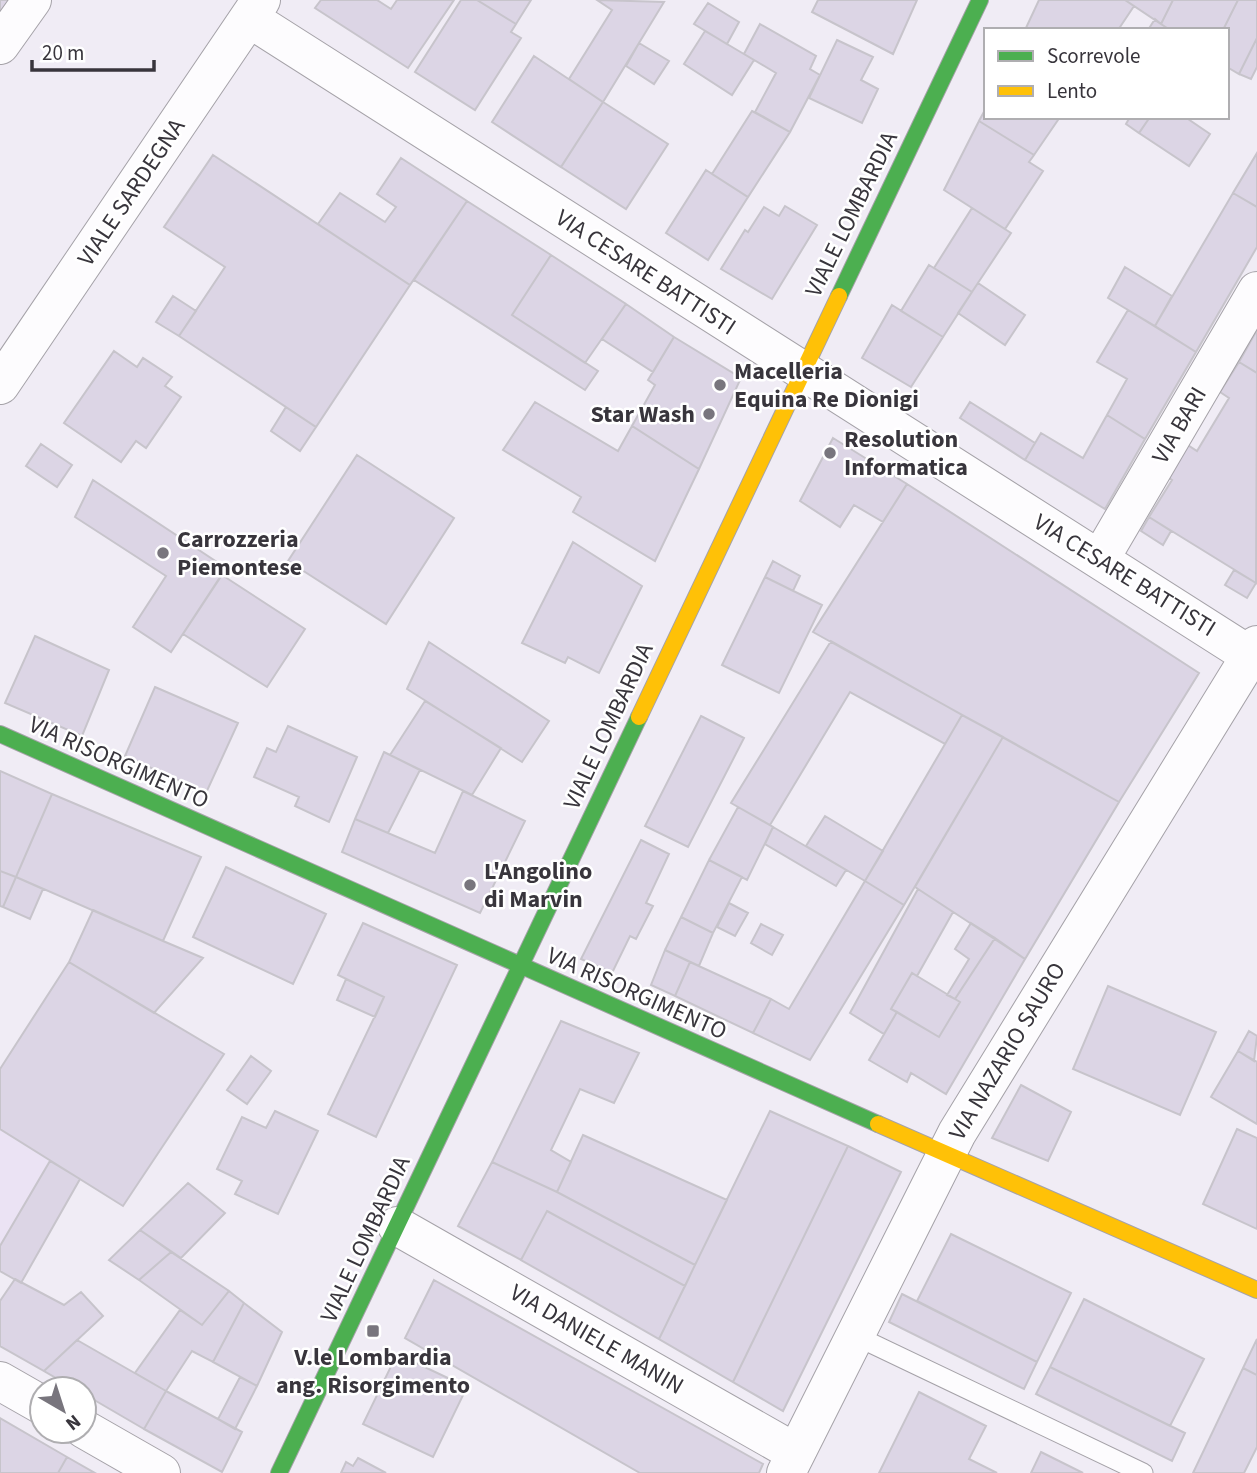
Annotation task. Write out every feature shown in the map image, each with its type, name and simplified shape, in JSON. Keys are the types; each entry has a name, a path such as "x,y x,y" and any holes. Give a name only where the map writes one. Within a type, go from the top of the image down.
{"street":[{"path":"0,45 32,0"},
{"name":"VIALE LOMBARDIA","path":"279,1473 980,0"},
{"name":"VIA CESARE BATTISTI","path":"255,9 802,373 1255,654"},
{"name":"VIALE SARDEGNA","path":"0,385 255,9"},
{"name":"VIA BARI","path":"1101,559 1257,291"},
{"name":"VIA NAZARIO SAURO","path":"791,1463 946,1154 1255,654"},
{"name":"VIA RISORGIMENTO","path":"0,734 519,966 1257,1290"},
{"name":"VIA DANIELE MANIN","path":"397,1226 791,1463"},
{"path":"0,1381 28,1397"},
{"path":"98,1437 161,1473"}],"lane":[{"path":"856,1336 1143,1473"}],"shaded area":[{"path":"0,1129 50,1161 0,1246"}],"building":[{"path":"0,0 11,0 0,16"},
{"path":"321,0 377,0 391,9 397,0 454,0 408,68 315,8"},
{"path":"461,0 477,0 516,24 511,32 521,38 475,110 415,72"},
{"path":"477,0 531,0 516,24"},
{"path":"597,0 664,2 603,102 569,79 612,10"},
{"path":"818,0 917,0 893,54 812,12"},
{"path":"1039,0 1125,0 1134,6 1119,28 1026,28"},
{"path":"1125,0 1173,0 1161,24"},
{"path":"1173,0 1238,0 1224,28 1167,28 1161,24"},
{"path":"1238,0 1257,0 1257,38 1239,74 1229,68 1229,28 1224,28"},
{"path":"708,3 739,22 727,44 694,24"},
{"path":"1155,19 1167,28 1149,28"},
{"path":"760,24 816,56 810,69 820,75 790,132 755,112 776,73 744,54"},
{"path":"705,31 754,60 732,95 684,64"},
{"path":"1257,38 1257,67 1251,79 1239,74"},
{"path":"837,40 873,57 861,80 878,89 862,123 809,98"},
{"path":"639,43 669,61 654,84 626,66"},
{"path":"534,56 603,102 561,167 492,122"},
{"path":"603,102 668,144 626,209 561,167"},
{"path":"752,111 790,132 748,197 712,174"},
{"path":"984,112 984,119 1059,119 1034,155 979,121"},
{"path":"1129,119 1149,119 1139,133 1126,124"},
{"path":"1149,119 1188,119 1210,134 1189,166 1139,133"},
{"path":"979,121 1034,155 1029,162 1043,171 1005,229 944,190"},
{"path":"1257,153 1257,207 1233,193"},
{"path":"213,155 410,285 316,427 179,336 225,267 164,227"},
{"path":"401,158 467,201 410,285 318,224 340,193 385,222 396,207 377,194"},
{"path":"706,170 748,197 708,260 666,233"},
{"path":"1233,193 1257,207 1257,247 1196,352 1155,326"},
{"path":"467,201 551,255 512,315 598,371 585,390 414,280"},
{"path":"785,206 817,225 772,299 721,269 745,230 748,232 764,207 779,216"},
{"path":"972,208 1011,233 972,292 934,268"},
{"path":"551,255 626,304 585,363 512,315"},
{"path":"929,265 972,292 943,337 901,311"},
{"path":"1125,267 1172,296 1155,326 1108,298"},
{"path":"978,283 1025,315 1005,345 958,313"},
{"path":"173,296 196,311 179,336 156,322"},
{"path":"626,304 674,337 653,372 602,339"},
{"path":"892,305 943,337 911,387 862,358"},
{"path":"1128,310 1196,352 1145,439 1107,415 1127,379 1097,362"},
{"path":"1257,330 1257,373 1239,362"},
{"path":"674,337 741,378 699,469 632,426 655,385 648,380"},
{"path":"114,351 137,367 143,358 172,377 165,386 181,397 146,448 136,441 121,462 64,423"},
{"path":"1239,362 1257,373 1256,583 1149,517 1172,480 1166,476 1186,444 1197,451 1229,398 1220,392"},
{"path":"535,402 618,451 632,426 699,469 655,561 573,512 581,497 503,450"},
{"path":"970,402 1035,443 1025,460 960,418"},
{"path":"286,407 316,427 300,451 271,431"},
{"path":"1107,415 1145,439 1105,509 1025,460 1041,433 1083,458"},
{"path":"833,438 907,484 883,522 854,505 840,527 800,501"},
{"path":"41,444 72,465 57,487 26,466"},
{"path":"357,455 454,518 386,624 288,561"},
{"path":"93,480 226,568 171,652 133,627 166,576 75,517"},
{"path":"907,484 1199,673 1119,802 813,632"},
{"path":"1149,517 1171,531 1163,545 1141,531"},
{"path":"573,542 642,586 599,673 568,657 565,663 522,643"},
{"path":"773,561 800,576 793,591 765,577"},
{"path":"1234,570 1256,583 1247,598 1225,585"},
{"path":"222,575 305,629 267,687 183,634"},
{"path":"765,577 822,605 779,693 722,665"},
{"path":"35,636 109,670 82,736 5,703"},
{"path":"831,641 962,715 945,744 850,692 770,825 731,803"},
{"path":"429,642 549,721 522,762 407,689"},
{"path":"155,687 238,723 206,793 125,756"},
{"path":"425,701 501,748 472,795 390,755"},
{"path":"962,715 1003,737 904,905 865,881"},
{"path":"701,716 744,738 688,847 645,826"},
{"path":"288,726 357,757 329,822 295,806 299,797 254,777 267,748 276,752"},
{"path":"1003,737 1119,802 1025,959 915,887"},
{"path":"384,752 420,770 388,833 355,819"},
{"path":"0,771 52,794 16,877 0,871"},
{"path":"463,791 525,821 480,913 342,852 355,819 435,853"},
{"path":"52,794 201,857 163,941 16,877"},
{"path":"738,807 773,827 747,880 709,860"},
{"path":"825,816 883,851 865,881 806,846"},
{"path":"773,827 846,870 836,886 765,844"},
{"path":"641,840 669,854 646,903 653,906 636,939 630,936 612,973 581,959"},
{"path":"709,860 742,877 713,933 681,917"},
{"path":"226,867 326,914 293,984 193,937"},
{"path":"0,871 16,877 3,907 0,906"},
{"path":"16,877 43,889 30,919 3,907"},
{"path":"865,881 904,905 810,1060 753,1033 771,999 789,1009"},
{"path":"918,889 953,912 917,976 912,973 891,1009 897,1012 884,1034 850,1013"},
{"path":"729,903 748,913 735,936 717,927"},
{"path":"93,910 203,958 154,1013 69,962"},
{"path":"681,917 713,933 699,966 665,950"},
{"path":"363,923 457,965 376,1137 328,1114 384,997 338,975"},
{"path":"971,923 995,938 955,999 947,995 969,959 955,949"},
{"path":"761,924 783,935 772,955 751,943"},
{"path":"995,938 1025,959 946,1094 911,1073 907,1082 869,1060 897,1012 939,1037 960,1002 955,999"},
{"path":"665,950 690,962 675,996 651,985"},
{"path":"69,962 224,1054 123,1206 0,1129 0,1069"},
{"path":"690,962 771,999 753,1033 675,996"},
{"path":"912,973 960,1002 939,1037 891,1009"},
{"path":"346,979 384,997 375,1017 337,1000"},
{"path":"1108,986 1216,1032 1180,1115 1073,1069"},
{"path":"561,1021 639,1053 614,1103 580,1089 551,1150 571,1162 557,1192 492,1162"},
{"path":"1249,1031 1257,1036 1254,1061 1238,1051"},
{"path":"1238,1051 1257,1062 1257,1124 1211,1097"},
{"path":"251,1056 271,1071 247,1104 227,1090"},
{"path":"1021,1085 1071,1112 1048,1161 992,1138"},
{"path":"275,1111 318,1131 278,1214 235,1194 242,1181 217,1169 242,1117 266,1128"},
{"path":"770,1111 848,1146 733,1382 659,1339"},
{"path":"1237,1129 1257,1138 1257,1229 1203,1204"},
{"path":"583,1135 727,1200 695,1265 557,1192"},
{"path":"848,1146 901,1172 783,1411 733,1382"},
{"path":"50,1161 80,1179 21,1283 0,1271 0,1246"},
{"path":"492,1162 557,1192 695,1265 685,1286 547,1211 521,1260 458,1226"},
{"path":"188,1183 225,1213 181,1258 140,1230"},
{"path":"547,1211 685,1286 659,1339 521,1260"},
{"path":"140,1230 171,1252 139,1280 109,1260"},
{"path":"951,1234 1071,1293 1037,1362 917,1301"},
{"path":"171,1252 229,1291 202,1325 139,1280"},
{"path":"15,1279 64,1305 81,1292 103,1316 44,1371 0,1346 0,1301"},
{"path":"434,1280 763,1464 759,1473 640,1473 405,1338"},
{"path":"229,1291 244,1303 213,1362 192,1351 166,1391 135,1373 180,1310 202,1325"},
{"path":"902,1294 1037,1362 1024,1389 889,1322"},
{"path":"1084,1299 1204,1359 1170,1426 1050,1367"},
{"path":"244,1303 282,1332 257,1386 213,1362"},
{"path":"1257,1339 1257,1375 1243,1368"},
{"path":"77,1340 166,1391 144,1429 98,1402 98,1375 51,1375 44,1371"},
{"path":"397,1354 467,1387 433,1457 363,1424"},
{"path":"1050,1367 1185,1433 1172,1461 1036,1394"},
{"path":"1243,1368 1257,1375 1257,1447 1244,1473 1193,1473"},
{"path":"240,1377 257,1386 235,1429 218,1419"},
{"path":"166,1391 242,1432 222,1472 144,1429"},
{"path":"919,1392 986,1426 969,1459 997,1473 879,1473"},
{"path":"0,1418 28,1434 28,1445 46,1445 67,1457 58,1473 0,1473"},
{"path":"1041,1452 1083,1473 1031,1473"},
{"path":"67,1457 95,1473 58,1473"},
{"path":"358,1458 386,1473 341,1473 346,1462 353,1466"}],"traffic: fast":[{"path":"839,296 980,0"},
{"path":"279,1473 639,717"},
{"path":"0,734 878,1124"}],"traffic: slow":[{"path":"639,717 839,296"},
{"path":"878,1124 1257,1290"}],"place":[{"name":"Macelleria Equina Re Dionigi","path":"720,385"},
{"name":"Star Wash","path":"709,414"},
{"name":"Resolution Informatica","path":"830,453"},
{"name":"Carrozzeria Piemontese","path":"163,553"},
{"name":"L'Angolino di Marvin","path":"470,885"},
{"name":"V.le Lombardia ang. Risorgimento","path":"373,1331"}]}
